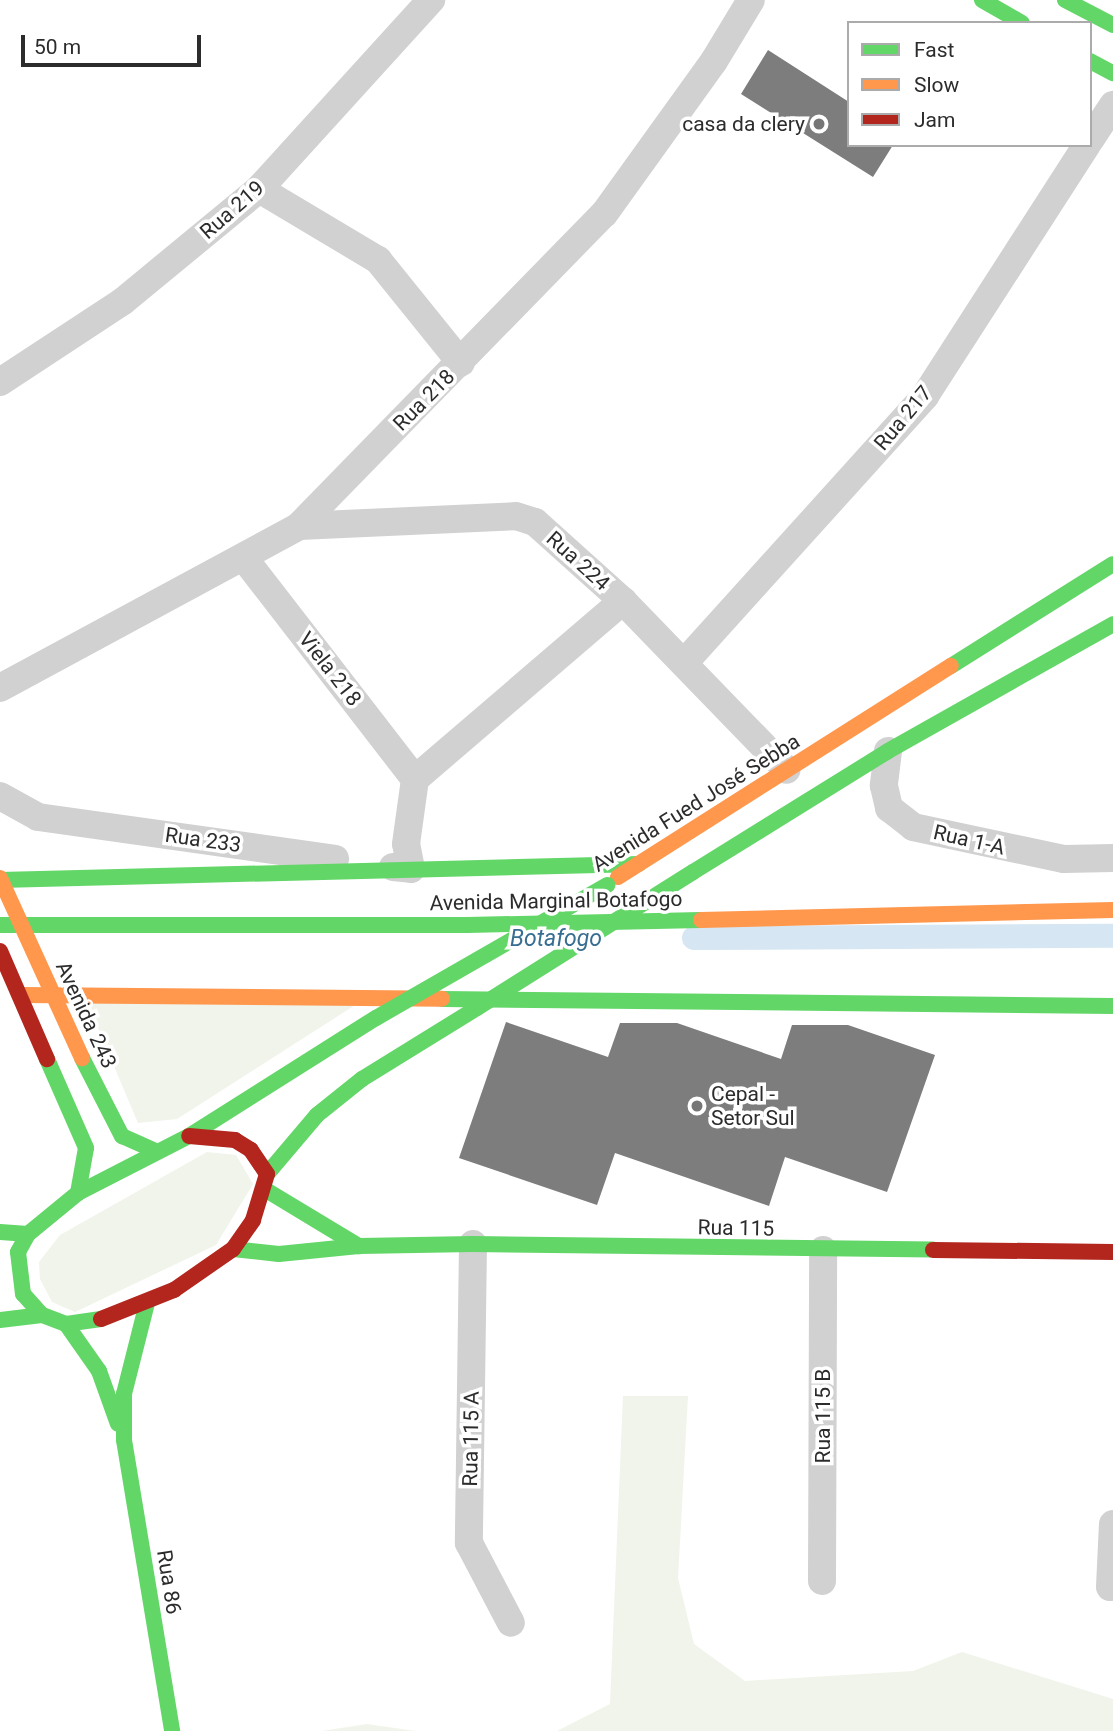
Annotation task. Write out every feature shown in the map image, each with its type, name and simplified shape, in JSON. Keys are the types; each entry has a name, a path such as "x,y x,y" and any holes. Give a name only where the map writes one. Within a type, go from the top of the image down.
{"main road":[{"path":"982,0 1019,21"},
{"path":"1065,0 1113,26"},
{"path":"1092,62 1113,73"},
{"name":"Avenida Fued José Sebba","path":"28,1234 78,1192 154,1150 189,1136 376,1018 607,885 1113,564"},
{"path":"709,860 888,751 1113,624"},
{"path":"18,1252 17,1272 23,1294 42,1315 66,1324 114,1317 208,1271 233,1249 253,1220 267,1182 317,1115 353,1086 693,872 779,798 791,783 788,770"},
{"path":"0,879 639,864"},
{"name":"Avenida 243","path":"0,879 82,1058 122,1136 154,1150"},
{"name":"Avenida Marginal Botafogo","path":"0,925 467,925 1113,910"},
{"path":"0,951 86,1148 78,1192"},
{"path":"0,995 1113,1006"},
{"path":"189,1136 235,1140 251,1150 267,1182 359,1246"},
{"path":"0,1232 28,1234 18,1252 0,1266"},
{"name":"Rua 115","path":"233,1249 279,1254 359,1246 473,1244 1113,1252"},
{"name":"Rua 86","path":"147,1303 124,1394 124,1440 172,1731"},
{"path":"0,1320 42,1315"},
{"name":"Rua 86","path":"66,1324 99,1371 124,1440"}],"street":[{"name":"Rua 219","path":"0,382 122,302 259,189 431,0"},
{"name":"Rua 218","path":"0,688 299,526 604,215 714,61 751,0"},
{"path":"1092,137 1113,104"},
{"name":"Rua 217","path":"684,663 925,396 1086,147"},
{"path":"259,189 379,260 461,363"},
{"name":"Rua 224","path":"299,526 516,516 535,522 623,601 788,770"},
{"name":"Viela 218","path":"244,558 415,779"},
{"path":"411,869 406,844 415,779 623,601"},
{"name":"Rua 1-A","path":"888,751 884,786 889,808 913,827 1064,859 1113,858"},
{"name":"Rua 233","path":"0,796 38,817 411,869"},
{"name":"Rua 115 A","path":"473,1244 469,1543 511,1623"},
{"name":"Rua 115 B","path":"822,1581 823,1250"},
{"path":"1110,1587 1113,1524"}],"shaded area":[{"path":"84,995 363,1000 177,1119 138,1123"},
{"path":"207,1152 236,1155 253,1184 216,1245 75,1312 52,1302 40,1279 39,1262 60,1235"},
{"path":"623,1396 688,1396 678,1578 694,1644 745,1681 913,1671 962,1652 1113,1699 1113,1731 557,1731 610,1704"},
{"path":"367,1724 415,1731 322,1731"}],"building":[{"name":"casa da clery","path":"768,50 847,101 847,147 892,147 873,177 741,94"},
{"name":"Cepal - Setor Sul","path":"506,1022 608,1057 620,1023 677,1023 781,1059 792,1025 848,1025 935,1055 887,1192 785,1157 769,1206 615,1153 597,1205 459,1158"}],"waterway":[{"name":"Botafogo","path":"694,938 1113,936"}],"traffic: fast":[{"path":"982,0 1019,21"},
{"path":"1065,0 1113,25"},
{"path":"1092,62 1113,73"},
{"path":"951,666 1113,564"},
{"path":"693,872 888,751 1113,624"},
{"path":"0,880 639,864"},
{"path":"477,1008 693,872"},
{"path":"376,1018 607,885"},
{"path":"0,925 467,925 701,920"},
{"path":"442,999 1113,1006"},
{"path":"267,1174 317,1115 362,1079 477,1008"},
{"path":"189,1136 376,1018"},
{"path":"82,1058 122,1136 154,1150"},
{"path":"47,1059 86,1148 78,1193"},
{"path":"101,1319 66,1324 42,1315 23,1294 18,1252 28,1234 78,1193 189,1136"},
{"path":"266,1190 359,1246"},
{"path":"0,1232 28,1234"},
{"path":"233,1249 279,1254 359,1246 473,1244 933,1250"},
{"path":"147,1303 124,1394 124,1440 172,1731"},
{"path":"0,1320 42,1315"},
{"path":"66,1324 99,1371 118,1424"}],"traffic: slow":[{"path":"618,877 951,666"},
{"path":"0,878 82,1058"},
{"path":"701,920 1113,910"},
{"path":"23,995 442,999"}],"traffic: jam":[{"path":"0,951 47,1059"},
{"path":"101,1319 174,1290 233,1249 253,1220 267,1174 251,1150 235,1140 189,1136"},
{"path":"933,1250 1113,1252"}],"place":[{"name":"casa da clery","path":"819,124"},
{"name":"Cepal - Setor Sul","path":"697,1106"}]}
